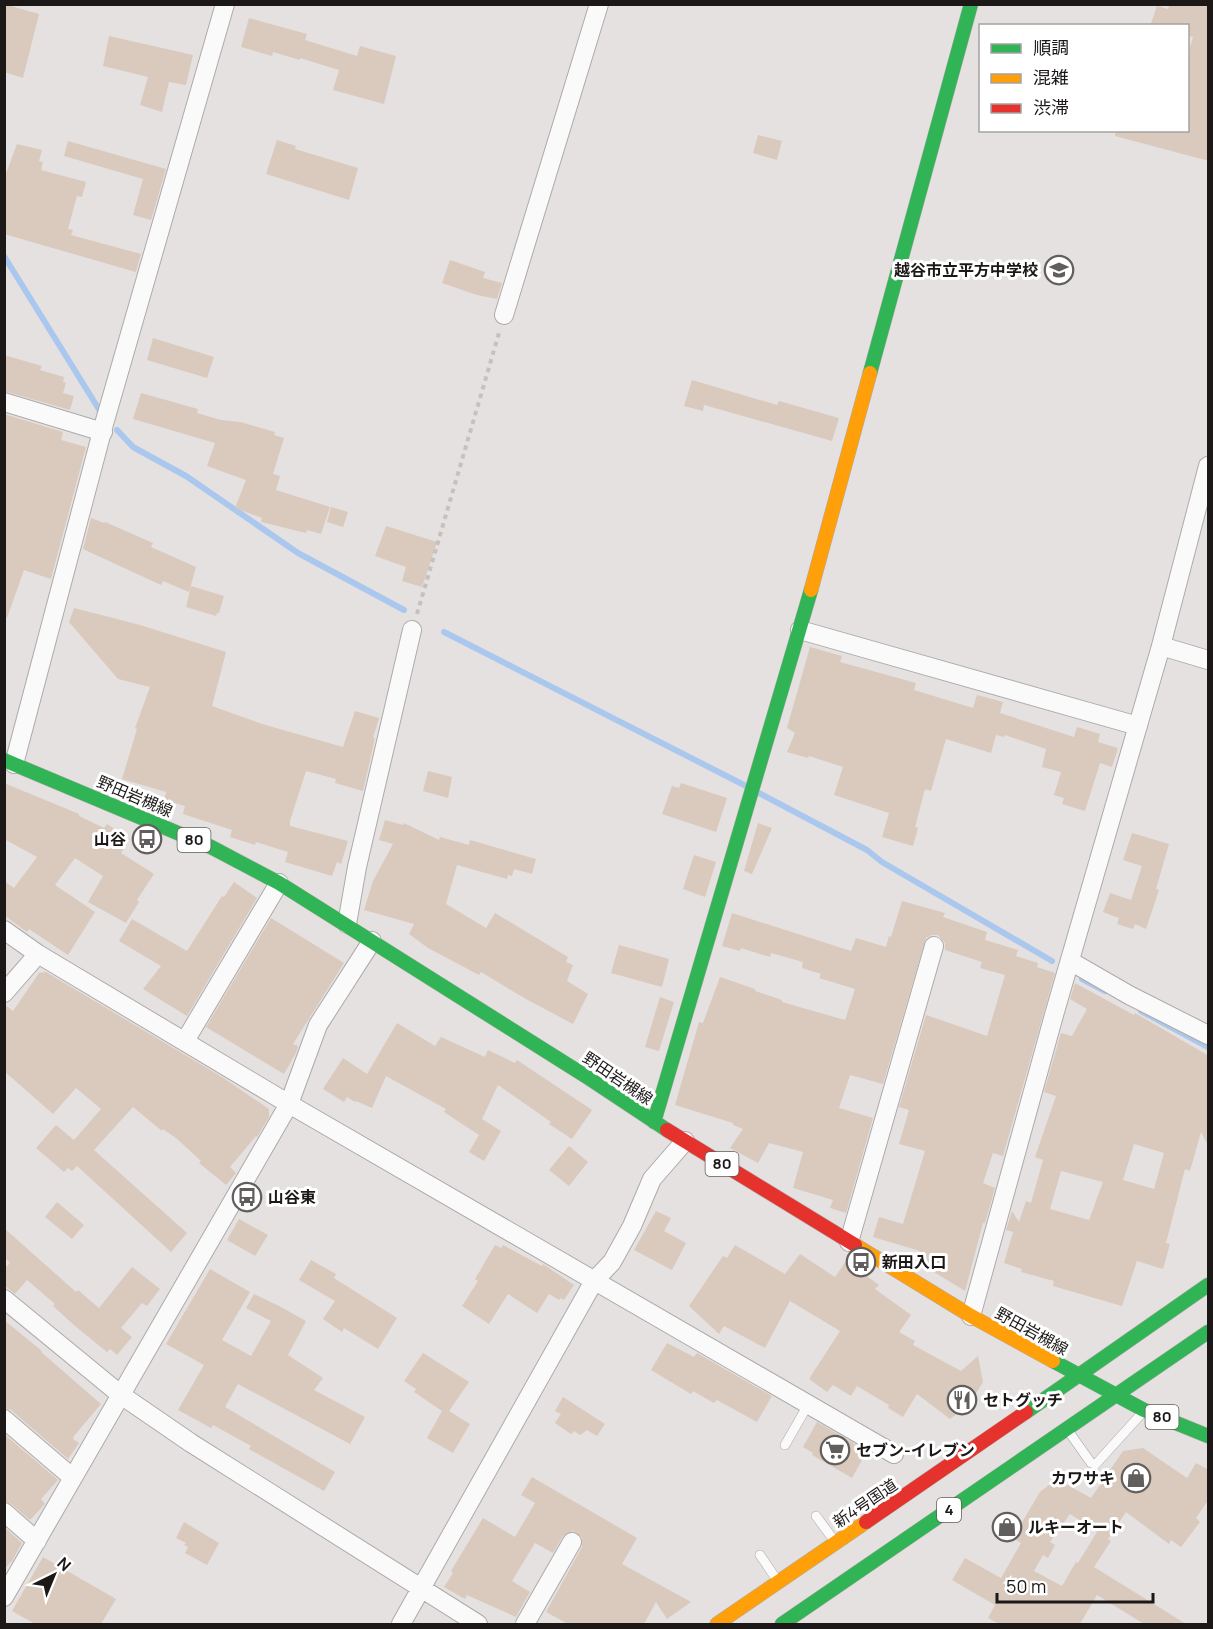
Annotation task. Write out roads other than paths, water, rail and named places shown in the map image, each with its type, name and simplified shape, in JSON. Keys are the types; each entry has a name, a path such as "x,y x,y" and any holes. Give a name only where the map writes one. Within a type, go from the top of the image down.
{"main road":[{"path":"654,1122 800,630 971,4"},
{"name":"野田岩槻線","path":"9,762 211,847 279,883 347,924 654,1122 971,1316 1144,1410 1209,1436"},
{"name":"新4号国道","path":"717,1624 1209,1285"},
{"name":"4","path":"782,1624 1209,1332"}],"street":[{"path":"9,762 225,4"},
{"path":"504,315 599,4"},
{"path":"4,402 103,432"},
{"path":"971,1316 1161,646 1209,466"},
{"path":"347,924 357,867 412,630"},
{"path":"800,630 1138,726"},
{"path":"1161,646 1209,660"},
{"path":"185,1041 279,883"},
{"path":"4,930 38,954 289,1104 894,1454"},
{"path":"4,1597 289,1104 318,1025 372,941"},
{"path":"849,1242 934,946"},
{"path":"4,993 38,954"},
{"path":"1070,961 1129,995 1209,1035"},
{"path":"401,1624 594,1281 612,1262 632,1226 652,1179 685,1141"},
{"path":"4,1299 121,1395 191,1443 478,1624"},
{"path":"4,1419 73,1478"},
{"path":"4,1512 37,1540"},
{"path":"525,1624 572,1542"}],"lane":[{"path":"785,1445 808,1405"},
{"path":"1067,1430 1093,1464 1144,1410"},
{"path":"816,1516 835,1543"},
{"path":"760,1555 778,1582"}],"waterway":[{"path":"4,256 100,411"},
{"path":"117,430 133,447 186,476 298,553 404,610"},
{"path":"444,632 748,787"},
{"path":"759,793 867,850 882,862 1052,961"},
{"path":"1082,979 1105,991"},
{"path":"1141,1011 1208,1047"}],"place":[{"name":"越谷市立平方中学校","path":"1059,270"},
{"name":"山谷","path":"147,839"},
{"name":"山谷東","path":"247,1197"},
{"name":"新田入口","path":"861,1262"},
{"name":"セトグッチ","path":"962,1400"},
{"name":"セブン-イレブン","path":"835,1450"},
{"name":"カワサキ","path":"1136,1478"},
{"name":"ルキーオート","path":"1007,1527"}]}
